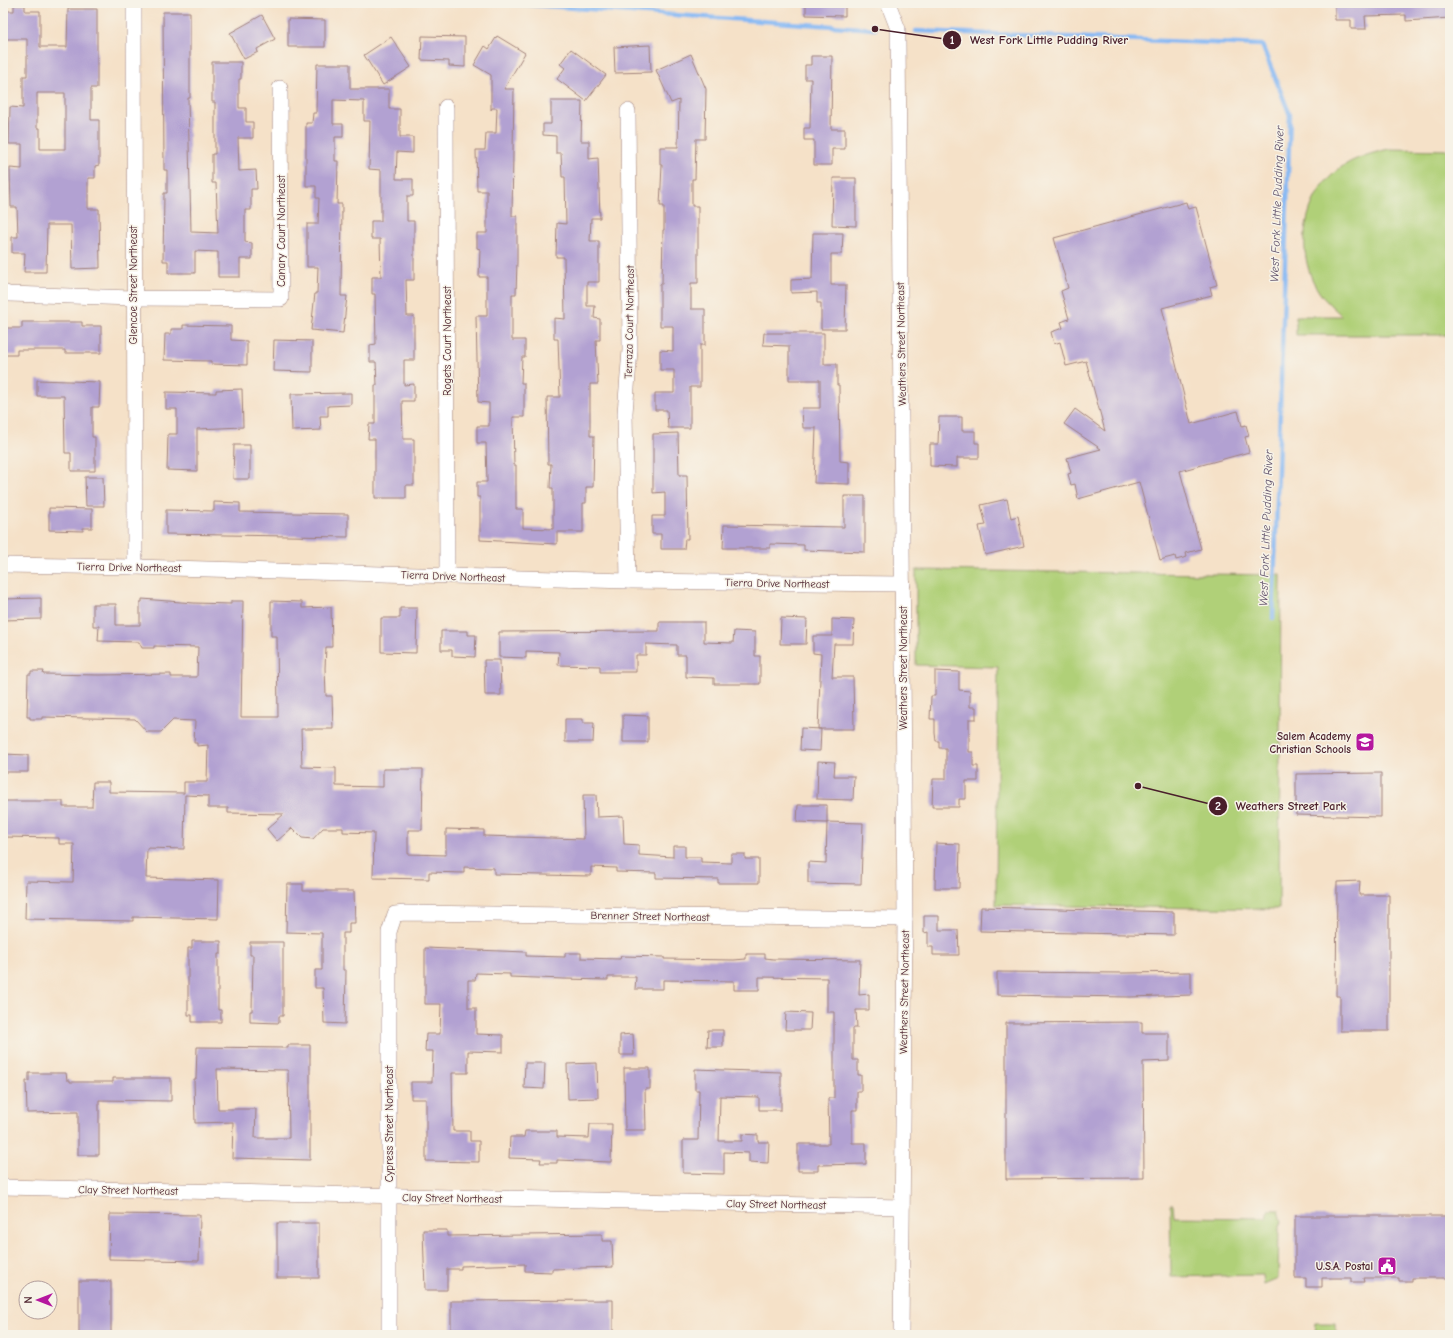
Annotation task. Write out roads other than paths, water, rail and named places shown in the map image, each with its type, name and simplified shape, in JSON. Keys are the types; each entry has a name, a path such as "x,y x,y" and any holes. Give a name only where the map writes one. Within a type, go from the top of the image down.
{"street":[{"name":"Glencoe Street Northeast","path":"134,3 133,298 135,567"},
{"name":"Weathers Street Northeast","path":"888,3 898,29 905,919 901,1335"},
{"name":"Canary Court Northeast","path":"133,298 281,299 280,88"},
{"name":"Rogets Court Northeast","path":"446,106 447,576"},
{"name":"Terraza Court Northeast","path":"628,111 630,350 625,428 628,581"},
{"path":"3,292 9,294 133,298"},
{"name":"Tierra Drive Northeast","path":"3,565 135,567 628,581 903,584"},
{"name":"Brenner Street Northeast","path":"395,914 905,919"},
{"name":"Cypress Street Northeast","path":"389,1335 389,932 395,914"},
{"name":"Clay Street Northeast","path":"3,1187 902,1206"}],"waterway":[{"name":"West Fork Little Pudding River","path":"504,3 875,29"},
{"name":"West Fork Little Pudding River","path":"916,31 1262,45 1290,115 1273,618"}],"place":[{"name":"West Fork Little Pudding River","path":"875,29"},
{"name":"Salem Academy Christian Schools","path":"1365,742"},
{"name":"Weathers Street Park","path":"1138,786"},
{"name":"U.S.A. Postal","path":"1387,1266"}]}
